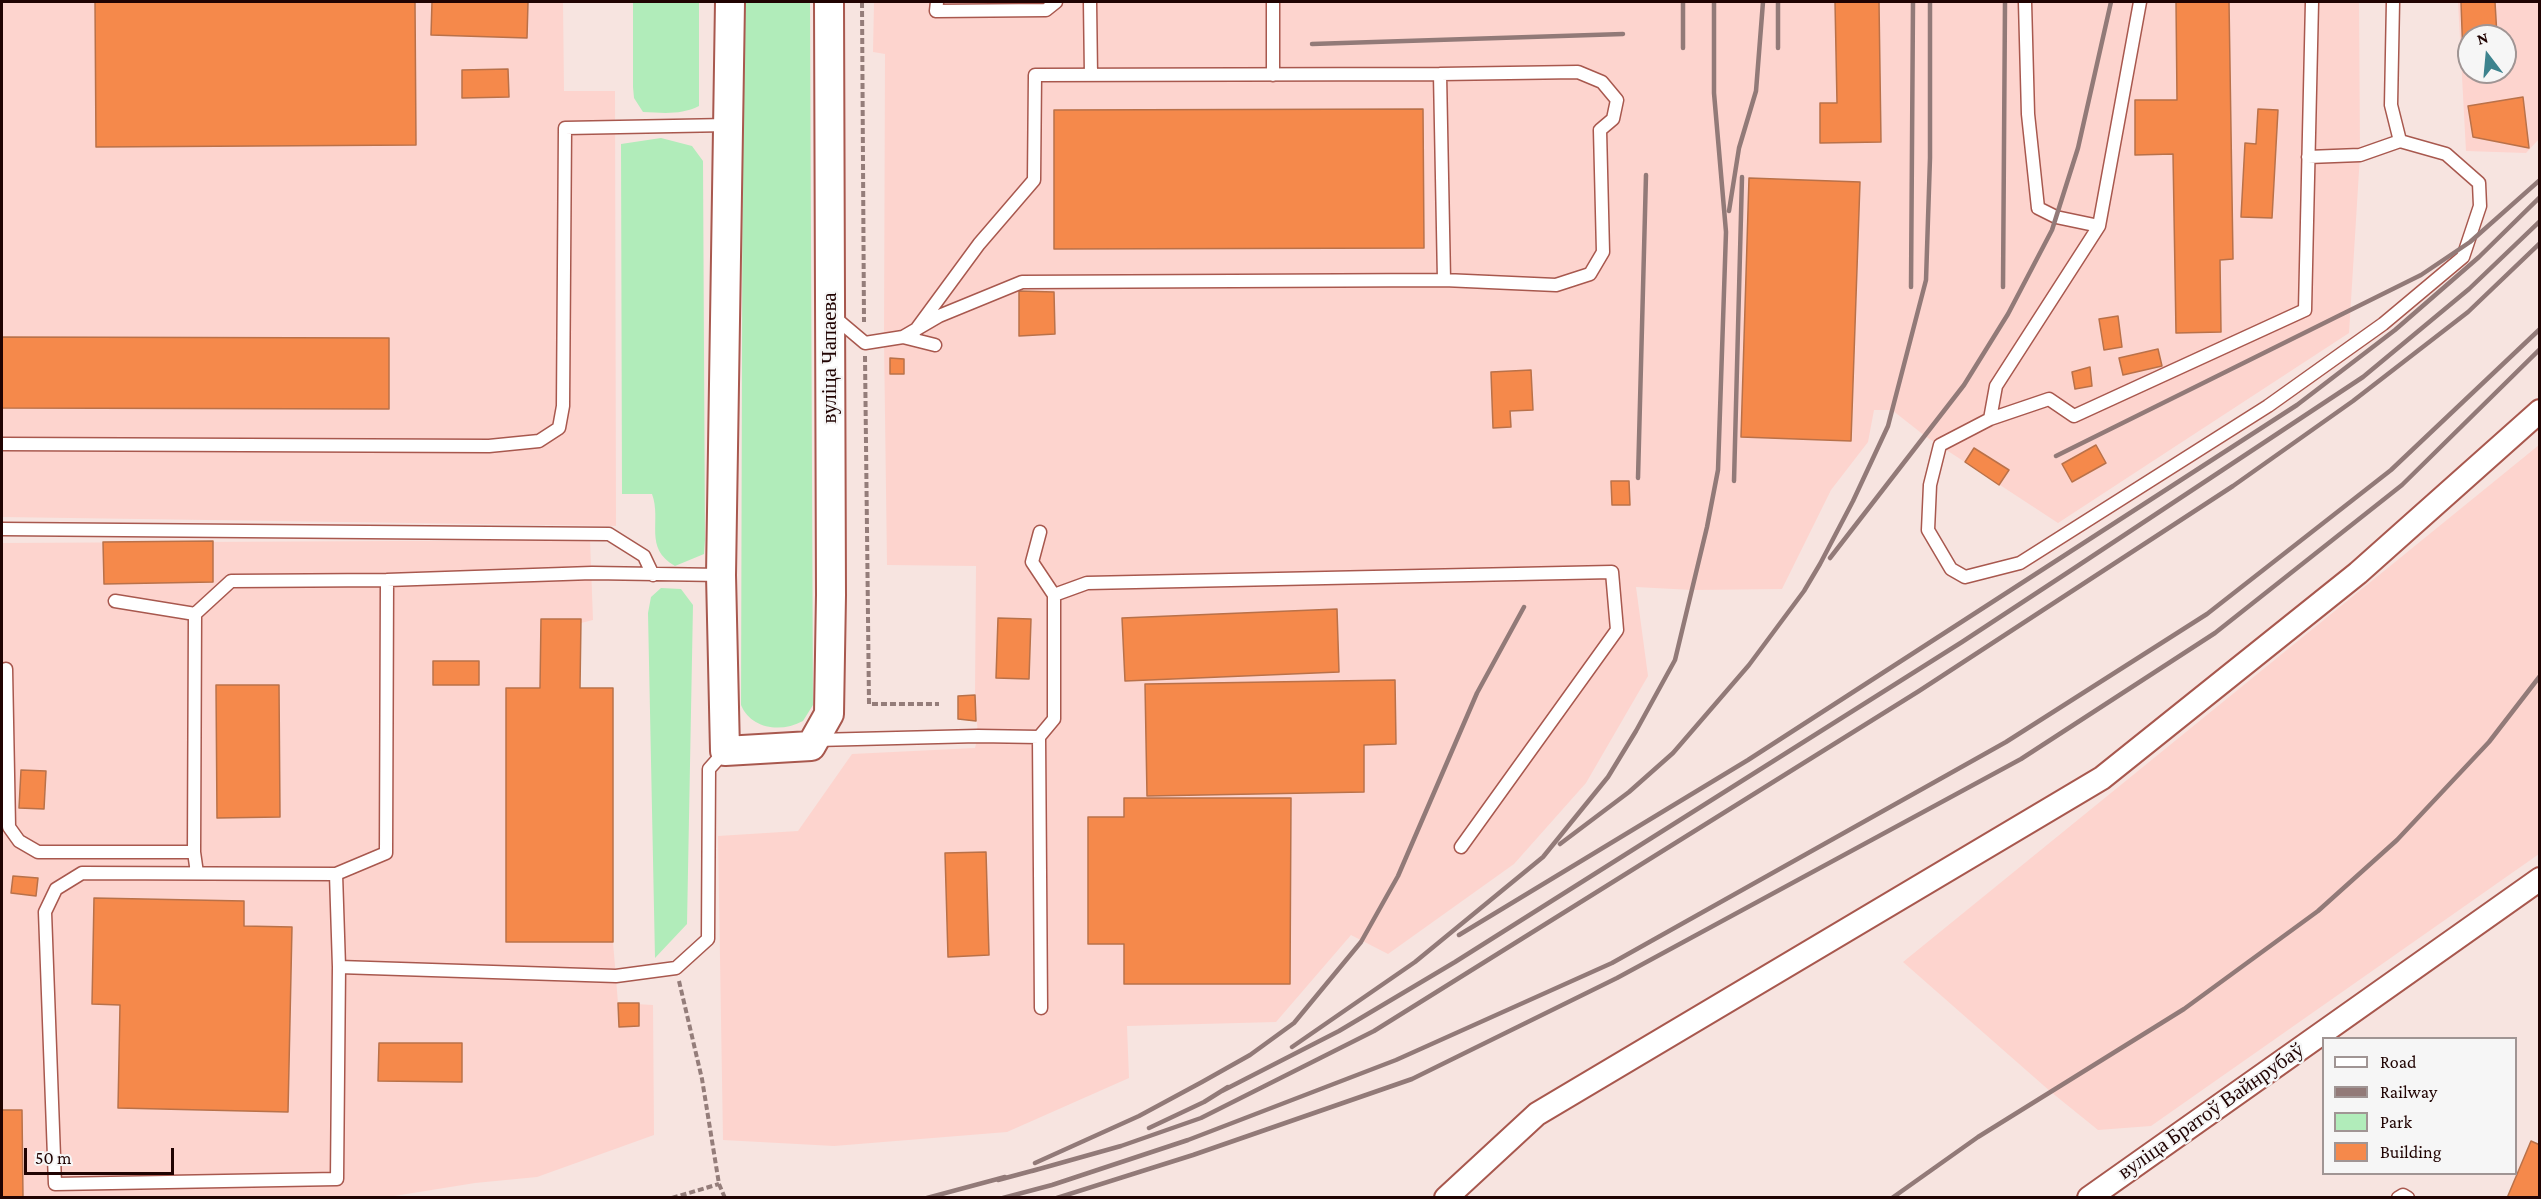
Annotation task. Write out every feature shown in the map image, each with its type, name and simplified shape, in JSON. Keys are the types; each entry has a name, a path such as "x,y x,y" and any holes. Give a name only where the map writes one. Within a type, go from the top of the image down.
{"street":[{"path":"729,2 721,575 725,751 812,746 815,740"},
{"name":"вуліца Чапаева","path":"815,740 830,714 829,2"},
{"path":"1446,1197 1537,1114 2102,778 2358,573 2540,411"},
{"name":"вуліца Братоў Вайнрубаў","path":"2089,1197 2540,879"}],"lane":[{"path":"937,2 936,11 1046,10 1056,2"},
{"path":"1090,2 1091,75"},
{"path":"1273,2 1273,75"},
{"path":"2025,2 2028,114 2038,208 2056,217 2099,226"},
{"path":"1990,419 1996,386 2099,226 2140,2"},
{"path":"2308,157 2360,155 2400,141 2446,154 2479,183 2480,206 2463,257 2383,324 2268,406 2020,563 1965,578 1951,569 1928,530 1930,485 1940,446 1990,419 2049,399 2073,416 2305,310 2308,157 2312,2"},
{"path":"2393,2 2391,105 2400,141"},
{"path":"830,314 865,343 903,337 915,331 939,316 1022,282 1444,280 1556,285 1590,274 1602,252 1600,130 1613,119 1617,100 1602,82 1578,72 1035,75 1034,180 980,244 915,331"},
{"path":"1440,74 1444,280"},
{"path":"2,444 489,446 539,441 559,428 563,406 565,128 729,125"},
{"path":"903,337 935,345"},
{"path":"2,529 609,534 644,556 654,575"},
{"path":"1040,532 1032,561 1054,595 1054,719 1039,737 1041,1008"},
{"path":"1054,595 1087,583 1612,572 1617,630 1461,847"},
{"path":"197,873 194,852 195,614 231,581 387,580 592,573 721,575"},
{"path":"336,874 339,967 337,1179 55,1184 45,912 56,889 82,873 336,874 386,853 387,580"},
{"path":"115,602 195,614"},
{"path":"6,669 9,827 19,841 38,852 194,852"},
{"path":"815,740 978,736 1039,737"},
{"path":"339,967 616,976 676,968 708,939 709,769 725,751"},
{"path":"2398,1197 2403,1195 2408,1197"}],"path":[{"path":"862,2 869,704 939,704"},
{"path":"676,968 702,1079 719,1184 725,1197"},
{"path":"672,1197 719,1184"}],"shaded area":[{"path":"2,2 563,2 564,91 615,91 616,526 2,517"},
{"path":"874,2 2359,2 2360,155 2349,333 2058,523 1925,436 1892,410 1874,410 1868,442 1831,490 1782,589 1692,590 1636,587 1648,676 1586,783 1514,864 1388,954 1351,935 1276,1022 1127,1026 1129,1078 1007,1132 834,1146 723,1140 718,836 798,831 852,754 975,748 978,736 975,695 976,566 887,565 884,340 885,54 873,52"},
{"path":"2458,2 2539,2 2539,139 2526,153 2466,151 2462,84 2517,84 2517,24 2459,24"},
{"path":"2539,445 2539,854 2151,1126 2098,1130 2051,1092 1903,962"},
{"path":"590,540 593,620 581,623 580,688 613,688 613,942 618,1003 653,1005 654,1135 537,1177 475,1183 388,1197 2,1197 2,543"}],"green space":[{"path":"633,2 699,2 699,106 679,112 643,112 634,98"},
{"path":"743,2 810,2 813,705 803,721 776,728 759,724 746,713 741,705"},
{"path":"661,138 692,146 703,161 705,540 704,554 675,566 665,559 656,542 655,504 652,494 622,494 621,144"},
{"path":"661,588 681,589 693,605 687,924 655,958 648,613 651,597"}],"building":[{"path":"95,2 415,2 416,145 96,147"},
{"path":"432,2 528,2 527,38 431,35"},
{"path":"1835,2 1879,2 1881,142 1820,143 1820,103 1837,103"},
{"path":"2176,2 2229,2 2233,259 2220,260 2221,332 2176,333 2173,154 2135,155 2135,100 2177,100"},
{"path":"2461,2 2495,2 2496,24 2462,24"},
{"path":"508,69 509,97 462,98 462,70"},
{"path":"2523,97 2529,148 2473,137 2468,106"},
{"path":"1423,109 1424,248 1054,249 1054,110"},
{"path":"2258,109 2278,110 2272,218 2241,217 2245,143 2256,144"},
{"path":"1749,178 1860,182 1851,441 1741,437"},
{"path":"1019,291 1054,292 1055,334 1019,336"},
{"path":"2118,316 2122,347 2104,350 2099,319"},
{"path":"2,337 389,338 389,409 2,408"},
{"path":"2158,349 2162,366 2123,375 2119,358"},
{"path":"890,358 904,359 904,374 890,374"},
{"path":"2090,367 2092,386 2075,389 2072,372"},
{"path":"1531,370 1533,410 1510,411 1511,427 1493,428 1491,372"},
{"path":"2096,445 2106,463 2072,482 2062,464"},
{"path":"1974,448 2009,470 1999,485 1965,462"},
{"path":"1611,481 1629,481 1630,505 1612,505"},
{"path":"213,541 213,582 104,584 103,542"},
{"path":"1337,609 1339,672 1125,681 1122,618"},
{"path":"998,618 1031,619 1029,679 996,678"},
{"path":"541,619 581,619 580,688 613,688 613,942 506,942 506,688 540,688"},
{"path":"433,661 479,661 479,685 433,685"},
{"path":"1395,680 1396,744 1364,745 1364,792 1147,796 1145,684"},
{"path":"216,685 279,685 280,817 217,818"},
{"path":"975,695 976,721 958,719 958,696"},
{"path":"21,770 46,771 44,809 19,808"},
{"path":"1124,798 1291,798 1290,984 1124,984 1124,944 1088,944 1088,817 1124,817"},
{"path":"986,852 989,955 948,957 945,853"},
{"path":"13,876 38,878 36,896 11,893"},
{"path":"94,898 244,901 244,926 292,927 288,1112 118,1108 120,1005 92,1004"},
{"path":"618,1003 639,1003 639,1026 619,1027"},
{"path":"379,1043 462,1043 462,1082 378,1081"},
{"path":"2,1110 22,1110 23,1198 2,1198"},
{"path":"2531,1141 2540,1145 2540,1198 2507,1198"}],"railway":[{"path":"1683,2 1683,48"},
{"path":"1292,1047 1415,962 1543,857 1608,777 1675,660 1707,527 1718,470 1726,232 1714,93 1714,2"},
{"path":"1729,211 1739,148 1756,91 1763,2"},
{"path":"1778,2 1778,48"},
{"path":"1911,287 1913,2"},
{"path":"1560,844 1629,792 1673,753 1749,665 1804,591 1820,564 1888,426 1926,280 1930,158 1930,2"},
{"path":"2003,287 2005,2"},
{"path":"1830,558 1964,385 2008,314 2052,230 2078,148 2111,2"},
{"path":"1312,44 1623,34"},
{"path":"1638,478 1646,175"},
{"path":"1734,481 1742,177"},
{"path":"2056,456 2421,275 2470,242 2540,180"},
{"path":"1459,935 1748,760 2297,405 2395,330 2479,257 2540,197"},
{"path":"1222,1091 1339,1031 1455,962 1962,642 2073,569 2363,377 2469,289 2540,221"},
{"path":"1032,1171 1121,1146 1201,1118 1374,1031 1919,691 2233,486 2353,401 2468,312 2540,243"},
{"path":"1003,1198 1052,1185 1188,1140 1396,1060 1612,963 2006,742 2207,614 2391,470 2540,329"},
{"path":"1057,1198 1193,1155 1412,1079 1617,978 2021,759 2215,633 2402,485 2540,349"},
{"path":"1035,1163 1139,1116 1202,1082 1250,1055 1294,1023 1361,942 1398,876 1477,693 1524,607"},
{"path":"1892,1198 1978,1137 2184,1009 2318,911 2397,840 2489,742 2540,676"},
{"path":"1149,1128 1204,1102 1228,1087"},
{"path":"998,1180 1039,1169"},
{"path":"927,1198 1005,1177"}]}
